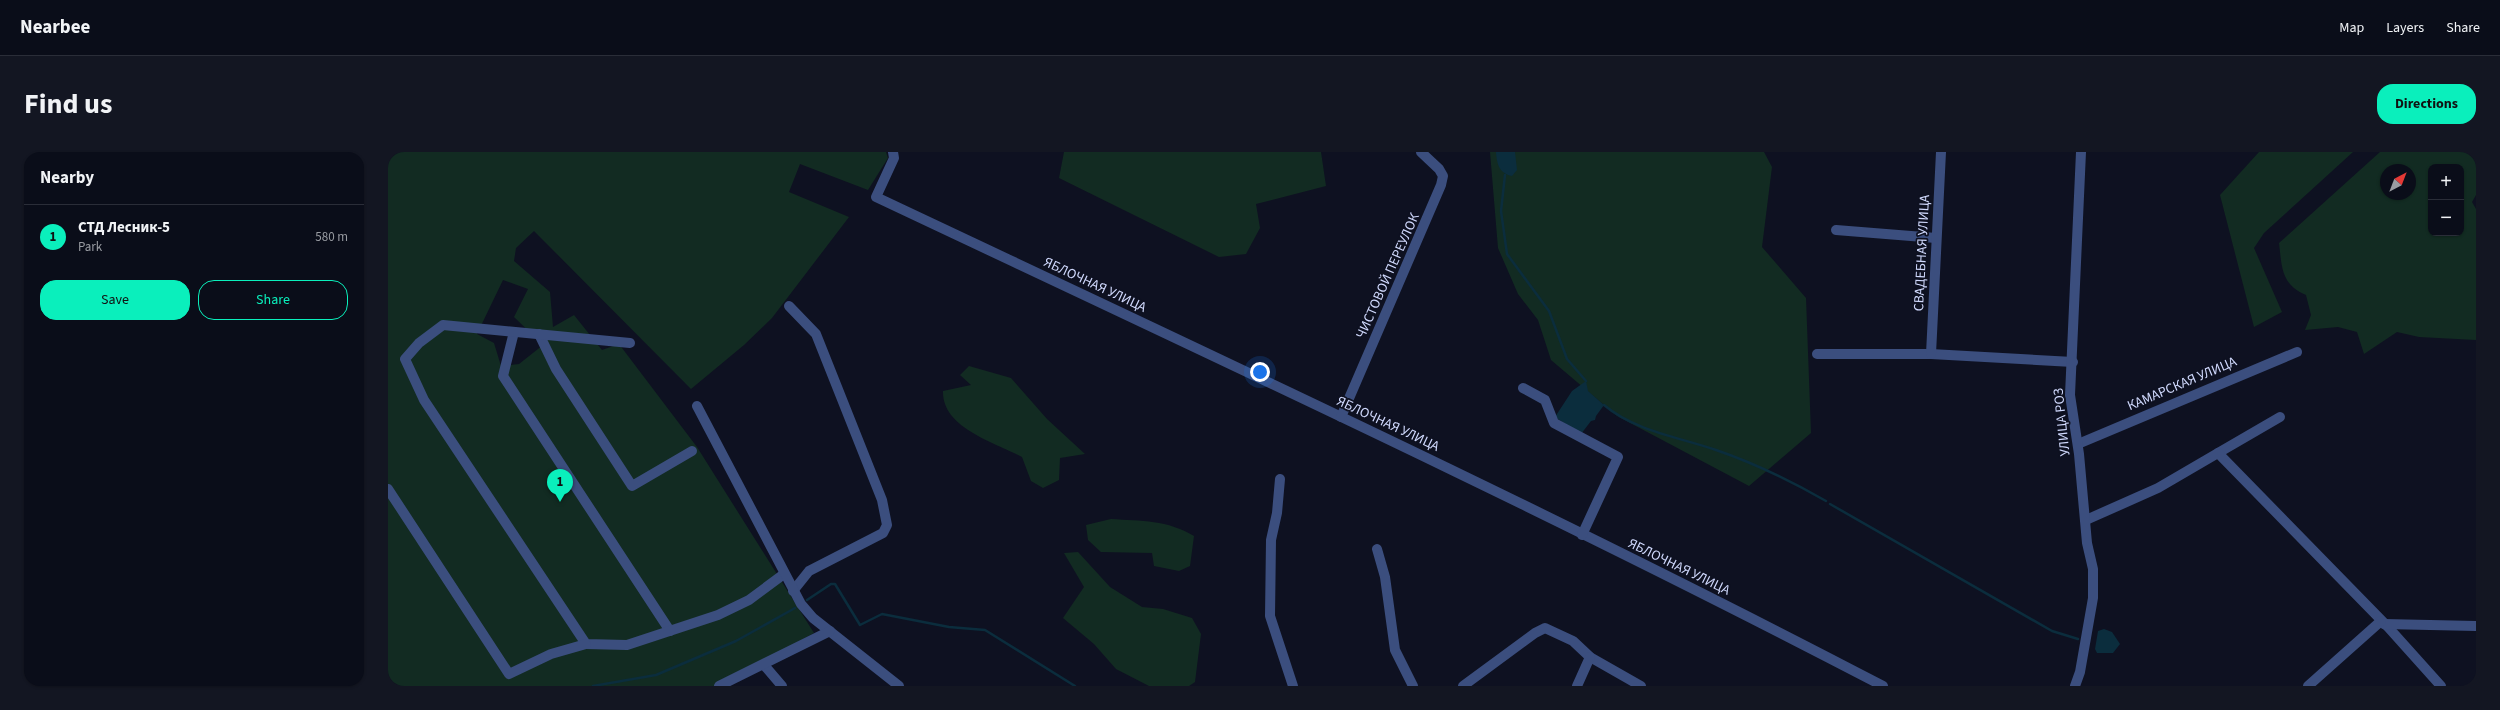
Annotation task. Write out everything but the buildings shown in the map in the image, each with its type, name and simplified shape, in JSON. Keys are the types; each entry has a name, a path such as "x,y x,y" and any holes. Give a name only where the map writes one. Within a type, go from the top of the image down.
{"street":[{"name":"ЯБЛОЧНАЯ УЛИЦА","path":"893,152 894,158 876,197 1456,471 1582,535 1761,622 1883,686"},
{"name":"ЧИСТОВОЙ ПЕРЕУЛОК","path":"1340,417 1442,185 1443,176 1439,169 1421,152"},
{"name":"СВАДЕБНАЯ УЛИЦА","path":"1931,354 1941,152"},
{"name":"УЛИЦА РОЗ","path":"2076,686 2080,672 2093,598 2093,569 2087,543 2078,444 2070,395 2073,362 2081,152"},
{"path":"1836,230 1936,238"},
{"path":"789,306 816,334 880,492 887,525 883,533 809,571 793,591"},
{"path":"586,644 424,400 405,359 419,342 443,325 630,343"},
{"path":"514,332 502,376 670,630"},
{"path":"539,334 556,369 632,486 692,451"},
{"name":"КАМАРСКАЯ УЛИЦА","path":"2078,444 2297,352"},
{"path":"1817,354 1931,354 2073,362"},
{"path":"1523,388 1545,400 1554,423 1618,457 1582,535"},
{"path":"696,406 793,591 813,618 899,686"},
{"path":"2086,520 2158,488 2280,417"},
{"path":"2218,453 2382,622 2441,686"},
{"path":"1280,479 1277,513 1271,540 1270,616 1294,686"},
{"path":"388,489 508,674 552,654 586,644 627,645 718,615 749,600 784,574"},
{"path":"1377,549 1385,577 1395,650 1413,686"},
{"path":"2308,686 2382,622 2476,626"},
{"path":"1463,686 1535,633 1545,628 1573,641 1590,657 1641,686"},
{"path":"719,686 830,631"},
{"path":"1577,686 1590,657"},
{"path":"764,665 782,686"}],"green space":[{"path":"388,152 886,152 888,158 868,190 800,164 789,192 849,217 772,318 744,345 691,389 534,231 516,248 514,261 550,292 553,327 574,315 602,350 619,344 697,447 814,633 717,686 388,686","holes":["503,280 528,289 514,317 543,345 519,364 501,366 494,343 477,334"]},
{"path":"1064,152 1321,152 1326,186 1256,204 1260,228 1246,254 1219,257 1059,178"},
{"path":"1490,152 1764,152 1772,167 1762,247 1806,298 1811,433 1749,486 1617,416 1551,360 1538,320 1518,294 1498,248"},
{"path":"2259,152 2353,152 2264,233 2254,248 2282,312 2254,327 2220,195"},
{"path":"2380,152 2476,152 2476,195 2472,202 2476,209 2476,340 2419,337 2397,332 2364,354 2357,332 2338,327 2305,330 2311,315 2306,295 2298,291 2287,280 2282,268 2279,243"},
{"path":"969,366 1011,378 1047,419 1085,454 1060,458 1059,480 1043,488 1031,481 1022,457 984,439 960,424 951,415 945,404 943,391 971,385 960,375"},
{"path":"1111,519 1164,524 1194,536 1190,566 1179,571 1154,566 1152,553 1101,552 1088,540 1086,525"},
{"path":"1078,552 1110,587 1142,607 1163,609 1192,618 1201,634 1195,682 1189,686 1149,686 1116,669 1094,644 1063,618 1084,587 1064,553"}],"water":[{"path":"1496,152 1515,152 1517,170 1512,176 1501,171 1497,161"},
{"path":"1586,381 1588,391 1604,405 1596,416 1595,420 1591,421 1581,434 1555,417 1572,391"},
{"path":"2104,629 2112,632 2120,644 2113,653 2097,653 2095,649 2098,631"}],"waterway":[{"path":"1505,175 1501,211 1507,254 1549,311 1567,359 1586,381"},
{"path":"1604,405 1629,421 1744,461 1786,480 1826,501"},
{"path":"1830,504 2052,631 2078,639"},
{"path":"807,600 831,584 835,584 860,625 882,614 949,627 985,630 1075,686"},
{"path":"593,686 656,675 736,641 795,608"}],"place":[{"name":"СТД Лесник-5","path":"560,502"}]}
